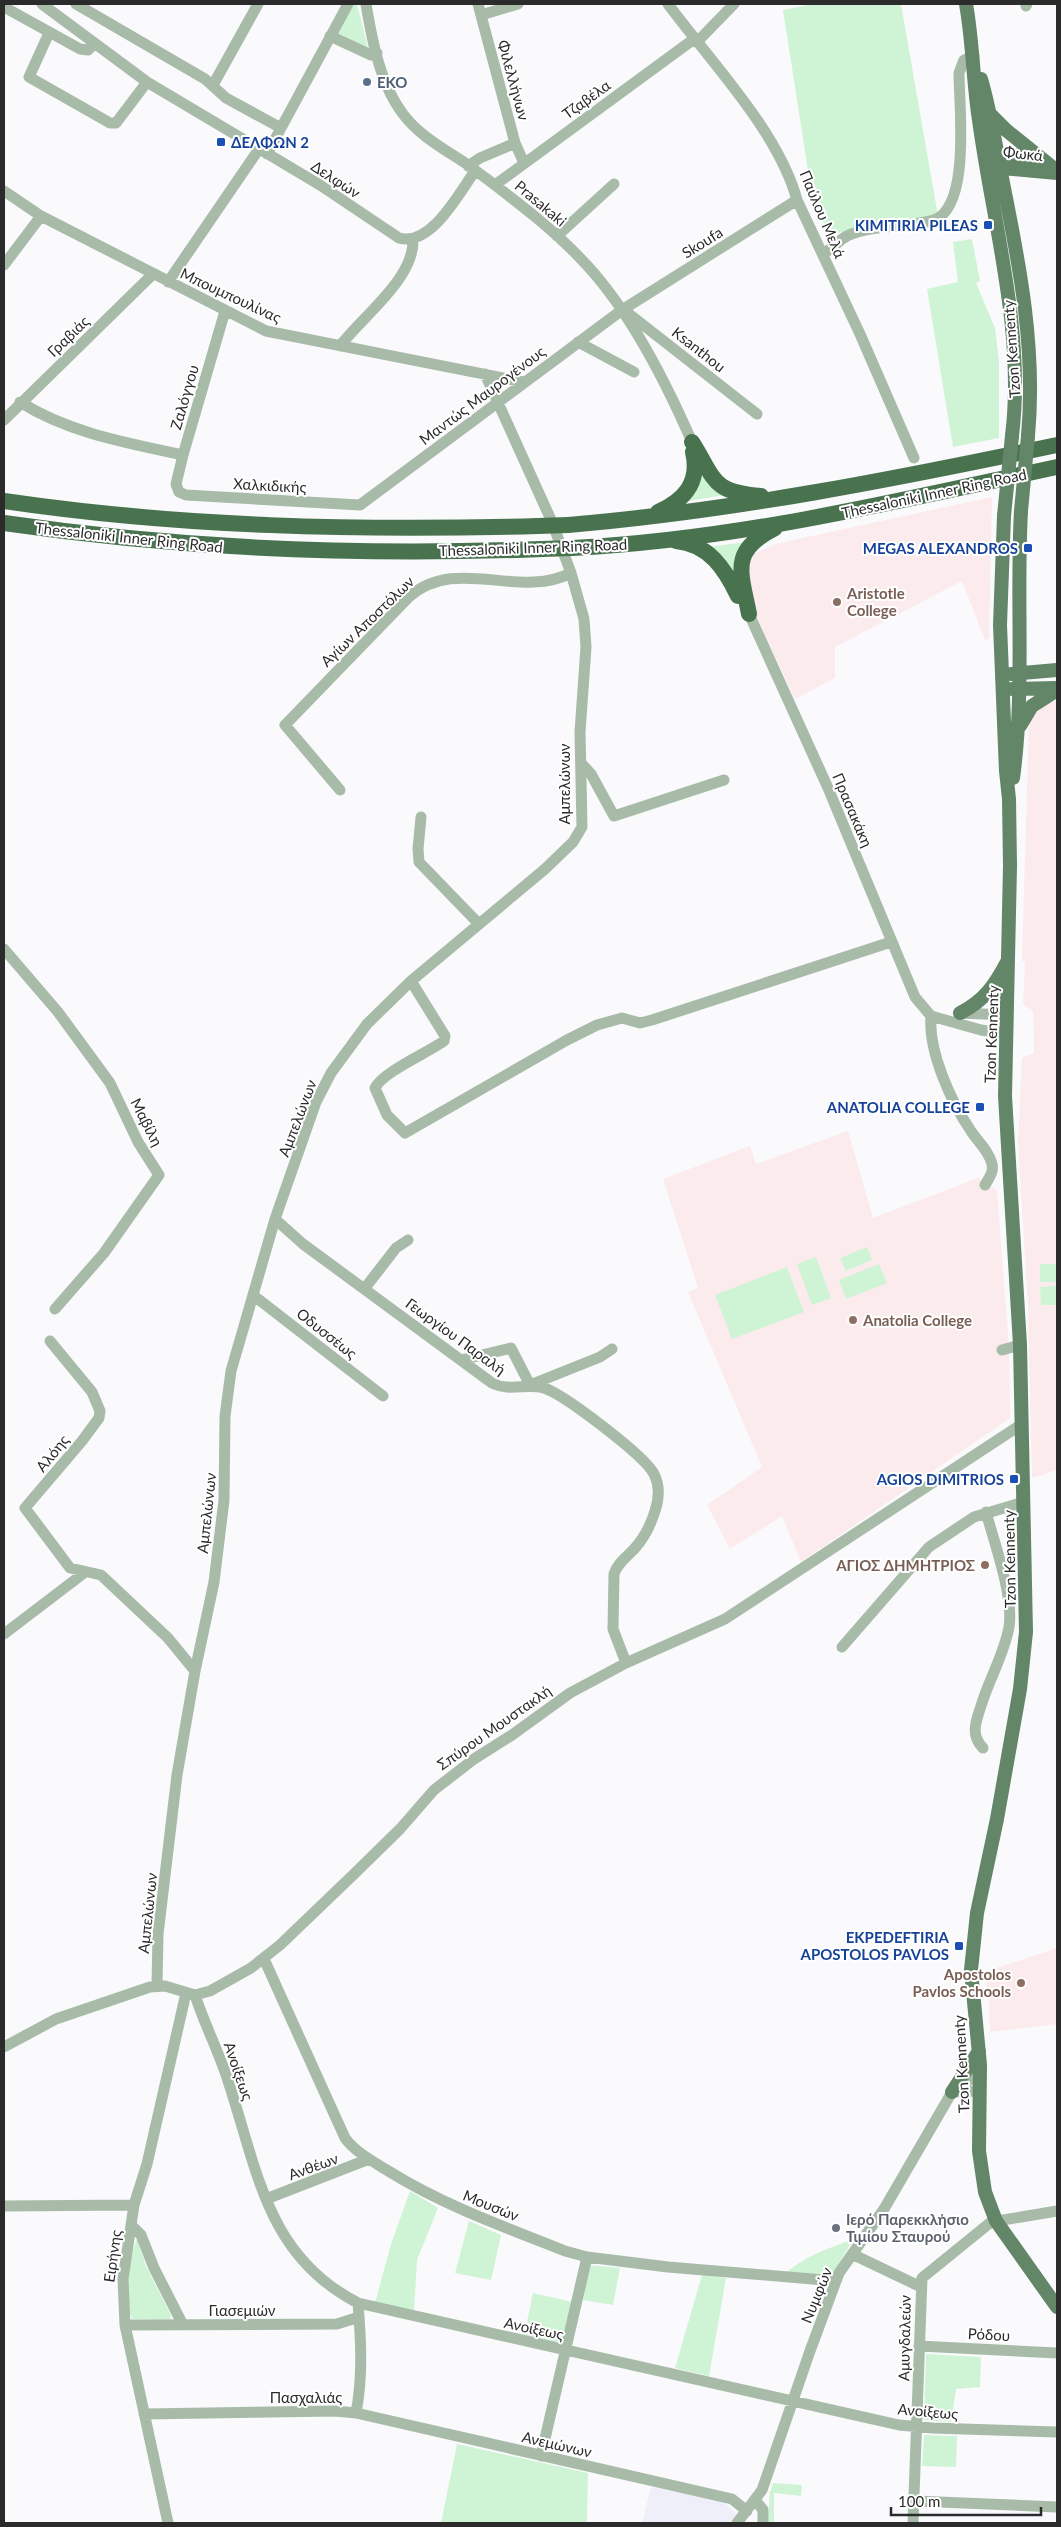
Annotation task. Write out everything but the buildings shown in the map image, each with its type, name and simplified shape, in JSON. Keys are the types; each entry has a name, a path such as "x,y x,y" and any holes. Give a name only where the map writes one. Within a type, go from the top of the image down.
{"highway":[{"path":"692,442 709,474 725,489 739,494 786,498"},
{"path":"635,519 667,508 686,494 695,473 692,442"},
{"name":"Thessaloniki Inner Ring Road","path":"4,501 117,516 258,526 396,528 568,525 635,519 786,498 920,474 1057,445"},
{"name":"Thessaloniki Inner Ring Road","path":"4,523 120,538 272,549 380,551 572,548 664,540 794,522 884,505 1057,467"},
{"path":"749,614 740,572 743,556 759,538 794,522"},
{"path":"664,540 681,542 710,554 724,570 749,614"}],"main road":[{"name":"Tzon Kennenty","path":"966,4 974,56 978,119 1012,333 1016,392 1004,516 1000,626 1006,771 1010,799"},
{"name":"Tzon Kennenty","path":"974,56 991,114 1023,288 1032,380 1018,562 1019,688 1017,738 1010,799 1009,959 1006,1034 1007,1141 1020,1345 1026,1609 1023,1667 997,1819 977,1913 971,1956 971,1980 979,2051 981,2166 988,2200 996,2220 1057,2308"},
{"path":"991,114 1010,133 1045,160"},
{"name":"Φωκά","path":"986,164 1000,162 1019,155 1045,160 1057,172"},
{"name":"Φωκά","path":"1000,162 1035,172 1057,172"},
{"path":"1005,193 1015,179 1035,172"},
{"path":"1002,674 1057,670"},
{"path":"1003,690 1019,688 1057,689"},
{"path":"1017,738 1027,711 1043,697 1057,689"},
{"path":"960,1013 984,998 996,983 1009,959"},
{"path":"952,2092 979,2051"}],"street":[{"name":"Δελφών","path":"42,4 147,82 320,185 399,238 413,239"},
{"path":"76,4 206,79 226,98 281,128"},
{"path":"212,85 258,4"},
{"path":"168,282 281,128 348,4"},
{"name":"Prasakaki","path":"366,4 377,53 389,90 407,120 426,137 495,185 557,236 594,274 622,310 675,405 692,442"},
{"name":"Φιλελλήνων","path":"478,4 515,143 524,163"},
{"path":"481,15 518,4"},
{"name":"Παύλου Μελά","path":"668,4 771,142 792,179 797,200 914,458"},
{"name":"Τζαβέλα","path":"495,185 696,41 734,4"},
{"path":"4,7 83,50 94,44"},
{"path":"49,33 29,77 110,123 116,123 147,82"},
{"path":"330,36 371,55 377,53"},
{"path":"823,254 849,235 932,220 949,209 955,193 958,173 959,73 964,60 974,56"},
{"path":"340,346 402,275 412,255 413,239 425,234 432,228 480,158 515,143"},
{"path":"557,236 614,184"},
{"name":"Μπουμπουλίνας","path":"4,191 41,216 225,311 270,332 524,382"},
{"name":"Skoufa","path":"622,310 797,200"},
{"path":"4,265 41,216"},
{"name":"Γραβιάς","path":"4,420 20,402 153,274"},
{"name":"Μαντώς Μαυρογένους","path":"360,505 622,310"},
{"name":"Ksanthou","path":"622,310 632,315 756,414"},
{"name":"Ζαλόγγου","path":"179,492 176,484 225,311"},
{"path":"578,342 634,372"},
{"name":"Αμπελώνων","path":"157,1986 158,1934 177,1775 195,1671 214,1582 224,1500 225,1416 231,1371 275,1219 316,1102 331,1073 367,1024 411,981 539,875 573,842 582,826 580,732 586,637 581,608 571,573 543,500 485,374"},
{"path":"20,402 44,416 86,431 184,455"},
{"name":"Χαλκιδικής","path":"179,492 186,495 360,505"},
{"name":"Αγίων Αποστόλων","path":"340,790 285,725 408,597 422,586 439,579 463,578 548,582 571,573"},
{"name":"Πρασακάκη","path":"749,614 828,788 910,987 919,1004 936,1016"},
{"path":"581,763 594,779 614,816 724,780"},
{"path":"421,817 418,849 419,862 479,924"},
{"path":"411,981 444,1036 444,1041 427,1053 382,1078 375,1088 380,1102 388,1115 405,1134 567,1040 597,1025 622,1018 640,1023 652,1020 891,942"},
{"name":"Μαβίλη","path":"4,949 58,1012 110,1083 138,1142 159,1175 149,1192 104,1253 55,1310"},
{"path":"936,1016 960,1013 1007,1014"},
{"path":"936,1016 981,1030 1006,1034"},
{"path":"936,1016 931,1041 950,1092 970,1130 989,1156 993,1165 992,1174 985,1185"},
{"name":"Γεωργίου Παραλή","path":"275,1219 304,1244 496,1385 510,1388 540,1388 560,1396 642,1459 653,1472 658,1484 655,1512 641,1541 617,1567 614,1574 613,1629 626,1663"},
{"path":"365,1288 396,1248 408,1240"},
{"name":"Οδυσσέως","path":"253,1294 383,1396"},
{"name":"Αλόης","path":"50,1341 92,1392 100,1411 99,1418 54,1476 25,1506 70,1568 84,1573 101,1575 168,1638 195,1671"},
{"path":"1002,1350 1020,1345"},
{"path":"461,1360 511,1348 530,1385 612,1350"},
{"name":"Σπύρου Μουστακλή","path":"191,1994 227,1982 264,1959 373,1856 442,1782 560,1698 626,1663 725,1619 1022,1424"},
{"path":"842,1648 928,1547 974,1517 1024,1502"},
{"path":"983,1748 978,1743 974,1731 988,1683 1004,1648 1009,1625 1001,1566 986,1512"},
{"path":"4,1634 84,1573"},
{"name":"Μουσών","path":"264,1959 336,2122 351,2146 369,2159 441,2201 565,2251 587,2257 668,2267 836,2281"},
{"path":"4,2046 56,2019 157,1986 168,1986 191,1994"},
{"name":"Ανοίξεως","path":"191,1994 229,2082 266,2199 283,2237 302,2261 328,2284 358,2303 917,2428 1057,2432"},
{"name":"Ειρήνης","path":"168,2523 125,2326 123,2278 134,2205 147,2164 191,1994"},
{"path":"952,2092 963,2083 980,2075"},
{"path":"952,2092 980,2091"},
{"name":"Νυμφών","path":"737,2523 756,2501 762,2490 836,2281 852,2254 884,2209 952,2092"},
{"name":"Ανθέων","path":"266,2199 369,2159"},
{"path":"4,2206 134,2205"},
{"path":"996,2220 1057,2210"},
{"name":"Αμυγδαλεών","path":"913,2523 921,2287 924,2275 996,2220"},
{"path":"131,2225 139,2232 158,2275 184,2325"},
{"path":"852,2254 921,2287"},
{"path":"541,2456 587,2257"},
{"name":"Πασχαλιάς","path":"144,2414 335,2410 356,2413 362,2376 362,2335 358,2303"},
{"name":"Γιασεμιών","path":"125,2326 337,2324 359,2317"},
{"name":"Ρόδου","path":"919,2346 1057,2353"},
{"name":"Ανεμώνων","path":"356,2413 732,2499 747,2511"},
{"path":"756,2501 763,2510 763,2523"},
{"path":"914,2501 1057,2507"}],"shaded area":[{"name":"Aristotle College","path":"992,497 989,639 985,640 962,581 835,647 835,678 795,699 753,609 748,565 754,554 775,544"},
{"path":"1057,701 1057,1470 1032,1478 1028,1306 1018,1142 1022,1058 1034,1053 1033,1011 1023,1004 1025,962 1022,961 1029,719 1049,702"},
{"name":"Anatolia College","path":"848,1131 873,1218 978,1178 997,1190 1009,1347 1010,1418 801,1562 782,1516 730,1549 707,1505 762,1467 688,1292 698,1288 663,1179 750,1146 756,1164"},
{"name":"Apostolos Pavlos Schools","path":"1057,1948 1057,2024 990,2032 989,1994 982,1973"},
{"path":"651,2487 722,2501 737,2514 730,2523 642,2523"}],"green space":[{"path":"354,4 357,4 368,48 337,34"},
{"path":"813,4 901,4 938,216 832,234 814,209 783,10"},
{"path":"972,239 980,281 976,283 995,328 999,361 999,438 953,447 927,289 958,282 953,242"},
{"path":"700,470 725,495 688,501"},
{"path":"745,542 735,573 709,547"},
{"path":"867,1247 872,1260 846,1271 840,1258"},
{"path":"816,1257 831,1298 812,1305 797,1264"},
{"path":"879,1264 887,1283 846,1299 839,1280"},
{"path":"1040,1264 1057,1264 1057,1282 1040,1282"},
{"path":"787,1267 804,1312 732,1339 715,1295"},
{"path":"1057,1286 1057,1305 1041,1305 1040,1287"},
{"path":"410,2191 438,2208 417,2260 414,2312 375,2303 391,2244"},
{"path":"469,2221 501,2235 491,2280 455,2273"},
{"path":"854,2238 831,2277 787,2272 811,2256"},
{"path":"137,2239 146,2266 171,2315 170,2319 133,2319 129,2312 127,2303 128,2280"},
{"path":"589,2265 620,2268 613,2305 583,2300"},
{"path":"702,2275 726,2278 709,2376 675,2368"},
{"path":"533,2293 572,2302 562,2344 524,2336"},
{"path":"926,2354 981,2357 980,2387 956,2389 951,2422 924,2420"},
{"path":"924,2435 957,2436 956,2467 922,2466"},
{"path":"457,2444 588,2473 587,2523 441,2523"},
{"path":"773,2483 802,2485 801,2496 774,2493 774,2523 768,2523 770,2492"}],"place":[{"name":"EKO","path":"367,82"},
{"name":"ΔΕΛΦΩΝ 2","path":"221,142"},
{"name":"KIMITIRIA PILEAS","path":"988,225"},
{"name":"MEGAS ALEXANDROS","path":"1028,548"},
{"name":"Aristotle College","path":"837,602"},
{"name":"ANATOLIA COLLEGE","path":"980,1107"},
{"name":"Anatolia College","path":"853,1320"},
{"name":"AGIOS DIMITRIOS","path":"1014,1479"},
{"name":"ΆΓΙΟΣ ΔΗΜΗΤΡΙΟΣ","path":"985,1565"},
{"name":"EKPEDEFTIRIA APOSTOLOS PAVLOS","path":"959,1946"},
{"name":"Apostolos Pavlos Schools","path":"1021,1983"},
{"name":"Ιερό Παρεκκλήσιο Τιμίου Σταυρού","path":"836,2228"}]}
